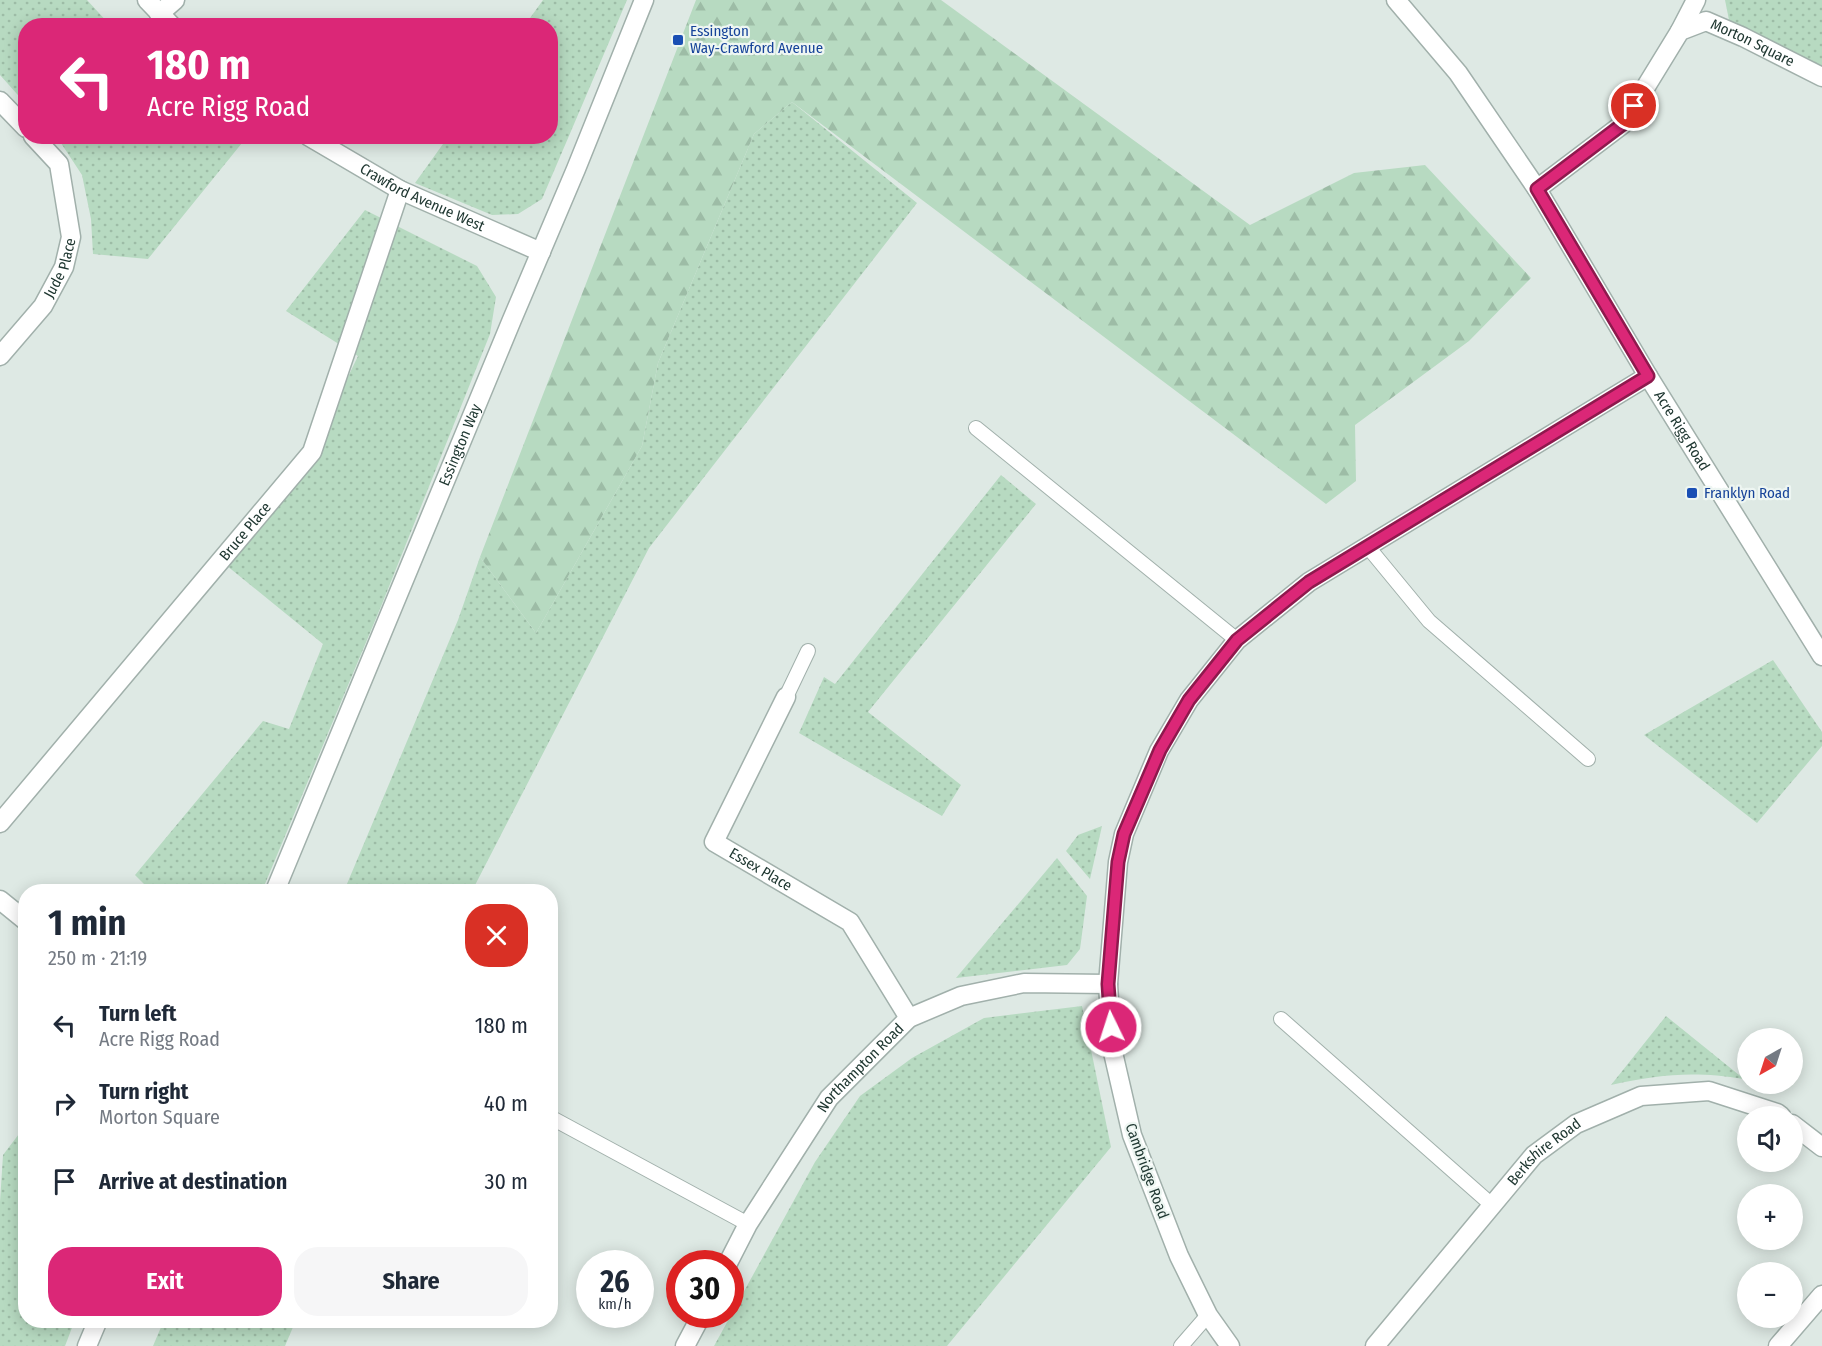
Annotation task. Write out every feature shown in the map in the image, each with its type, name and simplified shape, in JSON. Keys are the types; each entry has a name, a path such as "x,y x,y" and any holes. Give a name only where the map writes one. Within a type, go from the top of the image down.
{"street":[{"path":"147,0 164,18"},
{"path":"167,18 175,0"},
{"name":"Essington Way","path":"278,884 644,0"},
{"name":"Acre Rigg Road","path":"1396,0 1458,73 1537,189 1648,376 1822,656"},
{"path":"1537,189 1623,124 1680,31 1696,0"},
{"name":"Morton Square","path":"1680,31 1706,21 1822,77"},
{"path":"0,101 18,120"},
{"name":"Jude Place","path":"0,356 42,306 64,267 71,237 59,164 40,144"},
{"name":"Crawford Avenue West","path":"321,144 399,190 541,252"},
{"name":"Bruce Place","path":"0,823 312,452 399,190"},
{"name":"Cambridge Road","path":"1230,1346 1208,1315 1179,1256 1132,1135 1112,1048 1108,984 1118,862 1124,834 1160,750 1189,700 1237,640 1309,582 1648,376"},
{"name":"Essex Place","path":"786,697 714,842 850,922 909,1018"},
{"path":"0,900 18,915"},
{"name":"Northampton Road","path":"735,1250 748,1224 829,1098 909,1018 961,996 1024,983 1108,984"},
{"name":"Berkshire Road","path":"1375,1346 1534,1155 1576,1124 1641,1096 1708,1091 1755,1106"},
{"path":"1803,1132 1822,1147"},
{"path":"1780,1345 1822,1295"},
{"path":"87,1346 95,1328"},
{"path":"685,1346 695,1328"}],"lane":[{"path":"976,428 1237,640"},
{"path":"1368,548 1429,621 1588,759"},
{"path":"786,697 808,651"},
{"path":"1281,1019 1492,1206"},
{"path":"558,1121 748,1224"},
{"path":"1181,1346 1208,1315"}],"green space":[{"path":"0,0 87,0 104,18 18,18 18,95 0,75"},
{"path":"543,0 627,0 542,199 518,214 492,215 415,183 443,144 558,144 558,18 530,18"},
{"path":"696,0 941,0 1250,225 1354,173 1425,165 1531,278 1469,341 1355,425 1356,481 1326,504 792,102 754,134 658,363 642,446 536,633 480,557"},
{"path":"1725,0 1822,0 1822,69 1729,20"},
{"path":"792,102 917,203 649,548 476,884 347,884 458,620 480,557 536,633 642,446 658,363 754,134"},
{"path":"62,144 241,144 148,259 93,254 91,219 82,175"},
{"path":"365,210 477,266 496,297 490,334 382,604 265,884 144,884 135,875 263,721 289,729 323,644 221,561 312,452 358,356 286,311"},
{"path":"1001,475 1036,504 868,712 961,785 942,816 799,733 824,677 835,684"},
{"path":"1773,660 1822,732 1822,746 1757,823 1644,735"},
{"path":"1102,826 1090,879 1066,851 1078,835"},
{"path":"1057,858 1087,896 1080,949 1067,965 956,978"},
{"path":"1082,1006 1111,1147 947,1346 714,1346 724,1328 744,1328 744,1291 815,1162 860,1096 912,1058 984,1018"},
{"path":"1666,1016 1737,1073 1737,1078 1693,1074 1646,1078 1611,1085"},
{"path":"18,1135 18,1328 72,1328 65,1346 0,1346 0,1202 3,1155"},
{"path":"161,1328 293,1328 285,1346 153,1346"}],"place":[{"name":"Essington Way-Crawford Avenue","path":"678,40"},
{"name":"Franklyn Road","path":"1692,493"}],"route":[{"path":"1111,1027 1108,984 1118,862 1124,834 1160,750 1189,700 1237,640 1309,582 1648,376 1537,189 1623,124 1634,106"}]}
